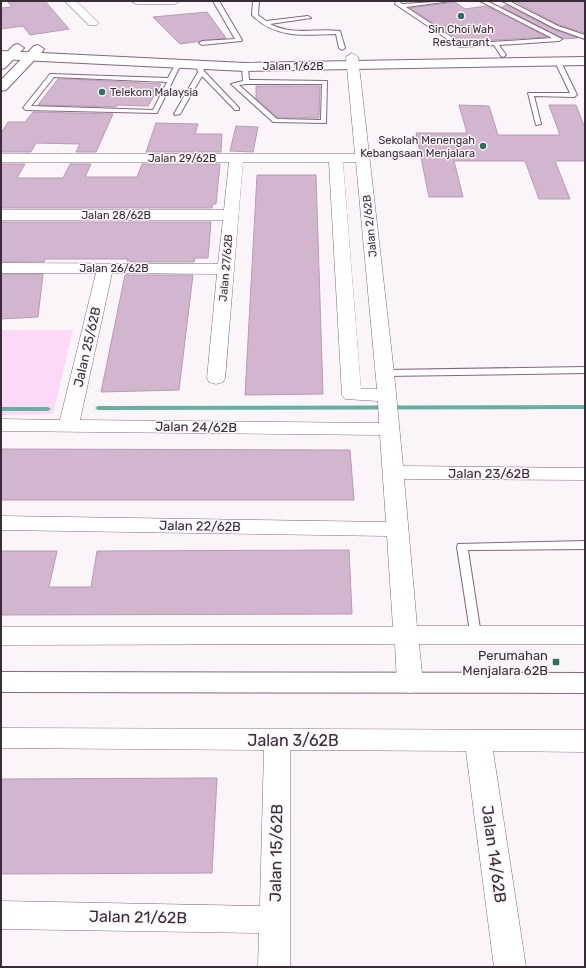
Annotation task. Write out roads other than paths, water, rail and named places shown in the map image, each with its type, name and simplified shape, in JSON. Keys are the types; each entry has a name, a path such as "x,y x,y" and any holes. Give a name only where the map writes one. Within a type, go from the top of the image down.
{"main road":[{"name":"Jalan 1/62B","path":"1,47 10,53 35,52 238,57 353,62 585,61"},
{"name":"Jalan 1/62B","path":"35,52 178,64 200,68 585,52"},
{"path":"1,87 35,52"},
{"path":"1,65 10,53"},
{"path":"1,682 585,683"}],"street":[{"path":"70,1 93,23"},
{"path":"136,1 175,1"},
{"name":"Jalan 2/62B","path":"353,62 385,373 410,683"},
{"name":"Jalan 29/62B","path":"1,158 236,163"},
{"path":"336,158 352,394 387,395"},
{"name":"Jalan 29/62B","path":"1,170 363,158"},
{"name":"Jalan 27/62B","path":"216,378 236,163"},
{"name":"Jalan 28/62B","path":"1,215 231,215"},
{"name":"Jalan 26/62B","path":"1,268 226,269"},
{"name":"Jalan 25/62B","path":"69,425 105,268"},
{"name":"Jalan 24/62B","path":"1,425 390,429"},
{"name":"Jalan 23/62B","path":"394,472 585,474"},
{"name":"Jalan 22/62B","path":"1,523 398,529"},
{"path":"1,636 406,634 585,635"},
{"name":"Jalan 3/62B","path":"1,738 585,741"},
{"name":"Jalan 15/62B","path":"274,967 277,740"},
{"name":"Jalan 14/62B","path":"478,741 510,967"},
{"name":"Jalan 21/62B","path":"1,915 275,920"}],"lane":[{"path":"202,43 239,40 216,1"},
{"path":"256,1 255,15 263,24 285,33 338,32 342,48"},
{"path":"400,3 448,1"},
{"path":"400,3 461,46 559,39 483,1"},
{"path":"505,1 556,27 585,37"},
{"path":"263,24 308,18"},
{"path":"496,44 502,55"},
{"path":"538,124 530,94 574,95 558,62"},
{"path":"171,80 52,75 26,108 155,112 171,80 178,64"},
{"path":"244,67 246,82"},
{"path":"177,114 200,68 237,109"},
{"path":"246,82 325,82 324,122 275,121 234,84 246,82"},
{"path":"385,373 585,370"},
{"path":"475,635 462,547 585,545"}],"waterway":[{"path":"98,408 585,407"},
{"path":"1,409 48,409"}],"place":[{"name":"Sin Choi Wah Restaurant","path":"461,16"},
{"name":"Telekom Malaysia","path":"102,92"},
{"name":"Sekolah Menengah Kebangsaan Menjalara","path":"483,146"},
{"name":"Perumahan Menjalara 62B","path":"556,662"}]}
